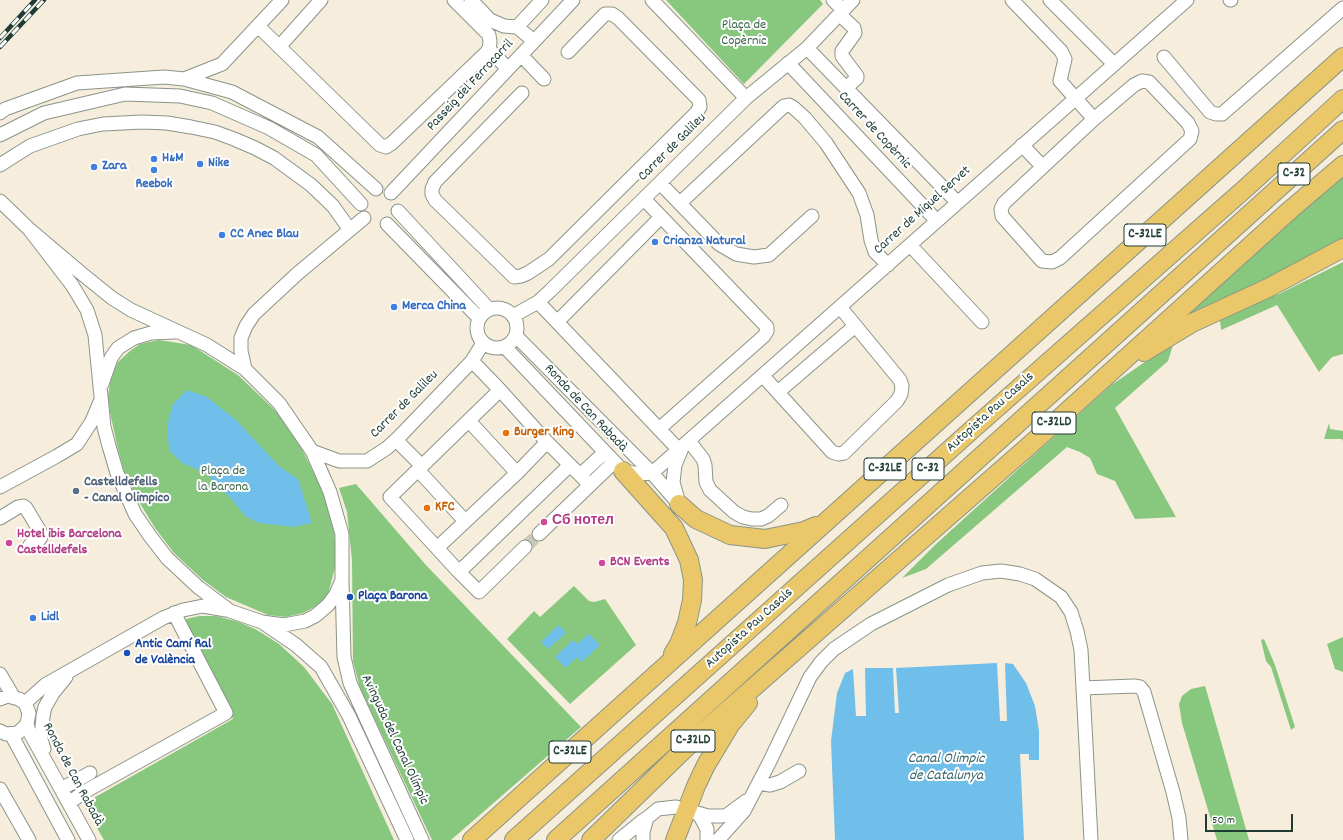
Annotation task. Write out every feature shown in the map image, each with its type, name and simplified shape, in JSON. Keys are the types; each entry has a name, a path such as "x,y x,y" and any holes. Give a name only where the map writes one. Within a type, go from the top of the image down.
{"highway":[{"name":"C-32LE","path":"472,840 1343,57"},
{"name":"Autopista Pau Casals","path":"514,840 975,427 1248,186 1343,98"},
{"name":"Autopista Pau Casals","path":"556,840 1343,130"},
{"path":"1245,217 1343,143"},
{"name":"C-32LD","path":"591,840 697,737 1110,372 1290,210 1343,165"},
{"path":"1110,372 1192,324 1268,288 1343,248"},
{"path":"619,467 674,528 689,560 693,580 692,600 687,623 679,644 668,663"},
{"path":"680,504 696,519 730,535 765,539 804,531 823,524"},
{"path":"675,840 692,811 706,765 730,725 800,647"}],"street":[{"path":"184,79 222,64 282,0"},
{"path":"279,47 321,0"},
{"path":"258,26 380,145 386,147 392,144 486,53 490,42 488,35 454,0"},
{"path":"471,0 494,22 504,26 517,27 534,41"},
{"path":"517,27 542,0"},
{"name":"Passeig del Ferrocarril","path":"392,193 573,0"},
{"path":"652,0 746,98"},
{"path":"833,0 854,28 854,33 842,51 842,56 857,78 846,88"},
{"name":"Carrer de Galileu","path":"513,316 538,302 746,98 807,48 853,0"},
{"path":"1012,0 1064,55 1064,65 1061,72 1060,81 1094,119"},
{"path":"1050,0 1114,64"},
{"name":"Carrer de Miquel Servet","path":"652,473 1185,1"},
{"path":"1164,57 1210,112 1222,114 1343,8"},
{"path":"522,93 435,182 432,188 432,194 435,200 514,277 528,273 549,259 696,113 700,107 699,100 618,18 612,14 605,14 568,52"},
{"path":"488,48 508,69"},
{"name":"Carrer de Copèrnic","path":"807,48 957,202"},
{"path":"522,55 544,79"},
{"name":"Carrer de Copèrnic","path":"788,63 937,222"},
{"path":"0,113 5,109 77,83 164,77 184,79 232,92 318,137 376,189"},
{"path":"1142,81 1149,82 1188,123 1192,131 1190,139 1060,258 1052,262 1042,261 1002,216 1001,209 1004,203 1042,166 1094,119 1134,85 1142,81"},
{"path":"0,135 44,113 125,94 180,96 212,103 269,128 316,155 361,204"},
{"path":"680,203 784,106 789,105 805,118 826,143 859,193 867,215 870,240 875,252 888,265"},
{"path":"0,165 30,146 78,129 103,124 142,122 190,126 215,132 234,139 274,158 311,185 333,206 350,230"},
{"path":"1022,145 1042,166"},
{"path":"660,183 720,244 736,254 754,257 769,255 812,216"},
{"path":"376,189 386,190 392,193 398,203 398,211 394,220 387,224 378,226 372,225 364,218 361,210 363,198 368,193 376,189"},
{"path":"644,199 766,327 767,332 659,429"},
{"path":"0,201 30,229 112,298 131,310 207,346 245,368 279,403 312,451 330,492 342,534 342,580 336,594 328,605 315,616 305,621 284,625 262,622 230,611 203,606 183,610 174,613 133,635 19,700 8,696 0,699"},
{"path":"398,211 489,309"},
{"path":"557,322 661,217"},
{"path":"245,368 241,351 241,338 246,326 254,314 297,274 364,218"},
{"path":"387,224 479,318"},
{"path":"30,229 72,285 87,310 95,335 104,427 116,473 135,514 167,558 198,587 230,611"},
{"path":"910,245 982,322"},
{"path":"549,259 565,275"},
{"path":"538,302 659,429 703,459 706,465 706,482 710,490 734,512 747,518 761,519 768,516 780,505"},
{"path":"501,308 513,316 517,326 516,336 505,347 495,348 483,343 477,329 479,318 489,309 501,308"},
{"path":"763,376 832,452 838,454 844,452 897,401 901,394 902,386 900,380 840,308"},
{"path":"778,392 855,326"},
{"path":"0,487 77,444 92,421 111,358 118,348 134,338 150,333 177,332"},
{"name":"Ronda de Can Rabadà","path":"516,336 652,473 680,504"},
{"name":"Carrer de Galileu","path":"312,451 339,461 367,461 387,448 396,440 472,360 483,343"},
{"name":"Ronda de Can Rabadà","path":"505,347 619,467 640,474 652,473"},
{"path":"472,360 547,442 590,485"},
{"path":"500,390 390,497 479,592 525,547"},
{"path":"468,421 517,473"},
{"path":"396,440 465,521"},
{"path":"437,548 517,473 547,442"},
{"name":"Carrer de Miquel Servet","path":"680,504 673,482 675,465 683,446"},
{"path":"580,475 604,452"},
{"path":"459,572 570,465"},
{"path":"538,534 590,485 619,467"},
{"path":"0,518 18,507 23,506 26,508 41,534 40,540 30,545"},
{"path":"718,840 744,811 810,677 821,662 834,649 871,624 948,585 982,573 1001,571 1035,578 1061,597 1071,612 1081,650 1091,840"},
{"name":"Avinguda del Canal Olímpic","path":"342,580 344,658 350,683 422,840"},
{"path":"69,803 84,792 226,713 174,613"},
{"path":"262,622 296,645 321,667 349,716 407,840"},
{"path":"53,774 41,739 43,716 53,693 70,672"},
{"name":"Ronda de Can Rabadà","path":"0,674 29,713 27,724 18,733 6,733"},
{"path":"1083,688 1134,686 1140,687 1144,692 1173,792 1179,818 1181,840"},
{"name":"Ronda de Can Rabadà","path":"27,724 89,840"},
{"name":"Ronda de Can Rabadà","path":"6,733 68,840"},
{"path":"759,783 770,785 780,782 800,771"},
{"path":"61,789 90,773"},
{"path":"0,789 29,840"},
{"path":"620,840 658,809 676,807 708,816 722,816 727,815 750,798"},
{"path":"692,811 701,818 706,829 707,840"},
{"path":"643,840 647,818"}],"green space":[{"name":"Plaça de Copèrnic","path":"666,0 820,0 823,4 744,84"},
{"path":"1343,176 1343,239 1228,298 1180,320"},
{"path":"1343,262 1343,354 1332,357 1319,372 1277,305 1221,330 1220,319 1258,300 1279,294"},
{"name":"Plaça de la Barona","path":"159,340 191,345 238,375 283,418 298,441 320,486 330,514 334,532 336,564 328,594 318,605 303,613 286,617 268,615 226,597 203,580 174,553 155,528 136,497 124,471 117,445 108,396 111,377 118,362 140,344"},
{"path":"1174,342 1168,361 1115,408 1176,517 1135,519 1115,481 1097,474 1090,458 1067,447 926,569 902,578 935,545 1110,386"},
{"path":"1329,423 1330,429 1343,431 1343,441 1342,439 1324,439"},
{"path":"356,484 425,564 581,727 451,840 432,840 360,688 353,661 352,560 347,512 339,488"},
{"path":"574,586 589,601 594,602 605,599 636,645 570,704 507,639 534,611 540,617"},
{"path":"199,616 216,616 239,622 257,630 279,644 304,667 332,704 394,840 104,840 83,804 233,719 229,708 182,620"},
{"path":"1343,637 1343,672 1335,669 1327,644"},
{"path":"1264,639 1275,665 1295,727 1291,730 1271,667 1266,661 1261,640"},
{"path":"1205,686 1249,840 1217,840 1182,723 1179,704 1182,696 1191,689"}],"water":[{"path":"187,390 207,397 236,420 280,467 298,479 312,523 294,527 259,523 245,516 206,473 182,463 169,450 167,425 173,404"},
{"path":"559,625 566,633 548,649 541,642"},
{"path":"589,634 600,645 582,662 577,657 566,668 555,657 573,640 577,644"},
{"name":"Canal Olimpic de Catalunya","path":"997,663 1000,721 1007,721 1005,663 1013,664 1026,683 1035,706 1039,731 1039,760 1029,760 1029,754 1020,754 1024,840 835,840 831,741 837,693 845,673 853,669 856,716 866,716 865,668 893,668 895,713 899,713 896,668"}],"tunnel":[{"path":"525,547 539,534"}],"railway":[{"path":"0,38 35,0"},
{"path":"0,47 44,0"}],"place":[{"name":"H&M","path":"154,159"},
{"name":"Nike","path":"200,164"},
{"name":"Zara","path":"94,167"},
{"name":"Reebok","path":"154,170"},
{"name":"CC Anec Blau","path":"222,235"},
{"name":"Crianza Natural","path":"655,242"},
{"name":"Merca China","path":"394,307"},
{"name":"Burger King","path":"506,433"},
{"name":"Castelldefells - Canal Olimpico","path":"76,491"},
{"name":"KFC","path":"427,508"},
{"name":"Сб нотел","path":"544,522"},
{"name":"Hotel ibis Barcelona Castelldefels","path":"9,543"},
{"name":"BCN Events","path":"602,563"},
{"name":"Plaça Barona","path":"350,597"},
{"name":"Lidl","path":"33,618"},
{"name":"Antic Camí Ral de València","path":"127,653"}]}
